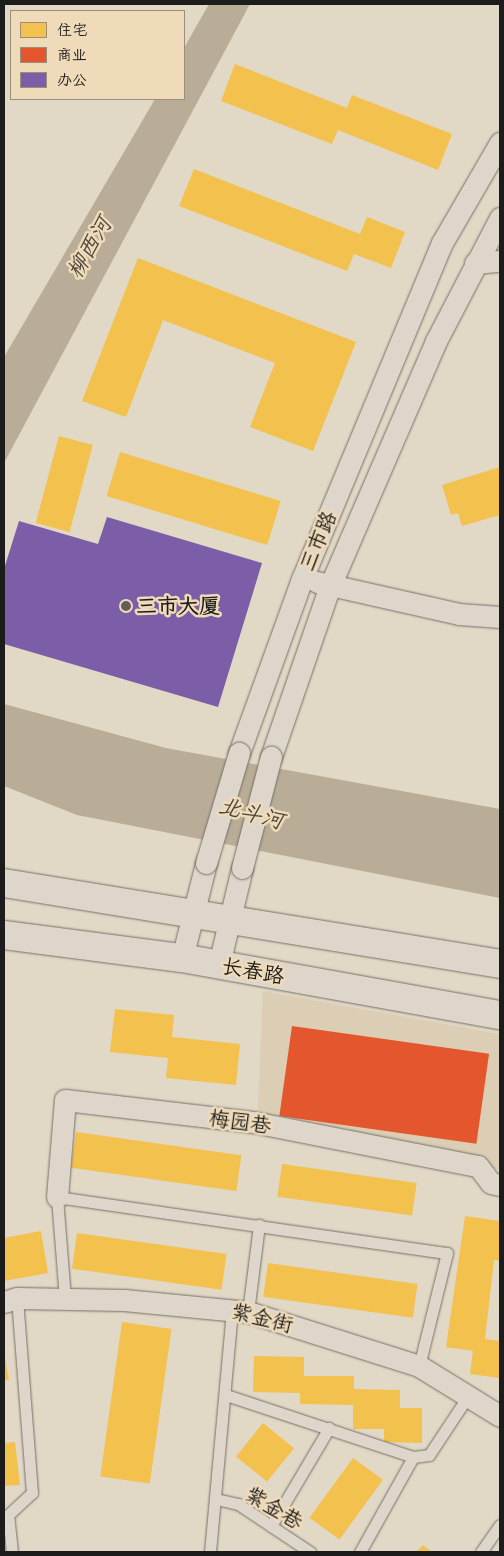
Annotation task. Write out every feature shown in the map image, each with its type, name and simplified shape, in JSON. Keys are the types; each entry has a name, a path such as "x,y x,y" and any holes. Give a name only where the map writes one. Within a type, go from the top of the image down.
{"main road":[{"path":"4,883 230,918 500,964"},
{"name":"长春路","path":"4,935 182,958 500,1015"}],"street":[{"name":"三市路","path":"182,958 192,912 239,753 302,579 442,243 500,143"},
{"name":"三市路","path":"219,964 271,757 330,586 436,341 500,218"},
{"path":"475,263 500,261"},
{"path":"302,579 459,614 500,617"},
{"name":"梅园巷","path":"57,1197 65,1100 253,1122 478,1166 491,1183 500,1185"},
{"name":"紫金街","path":"10,1300 65,1299 240,1310 419,1366 500,1416"}],"lane":[{"path":"65,1299 57,1197 447,1253 419,1366"},
{"path":"210,1552 226,1395 240,1310 259,1225"},
{"path":"10,1300 32,1493 8,1515 12,1552"},
{"path":"226,1395 413,1457 429,1455 468,1396"},
{"path":"271,1526 329,1428"},
{"path":"360,1552 413,1457"},
{"name":"紫金巷","path":"216,1499 238,1504 310,1552"},
{"path":"481,1552 500,1525"}],"shaded area":[{"path":"263,991 500,1034 500,1170 458,1156 257,1128"}],"water":[{"name":"柳西河","path":"209,4 250,4 4,463 4,357 154,100 185,100 185,46"},
{"name":"北斗河","path":"4,704 166,748 500,809 500,898 77,815 4,786"}],"building: 住宅":[{"path":"235,64 347,108 352,95 452,134 438,170 338,130 332,144 221,101"},
{"path":"194,169 360,234 367,217 405,232 391,268 354,254 347,271 179,206"},
{"path":"138,258 356,342 313,451 250,427 275,363 163,320 126,417 82,401"},
{"path":"59,436 93,445 70,532 36,523"},
{"path":"120,452 281,501 267,545 107,496"},
{"path":"500,467 500,515 462,526 458,513 451,515 442,485"},
{"path":"115,1009 174,1015 172,1037 240,1044 236,1085 166,1078 168,1058 110,1052"},
{"path":"76,1132 241,1155 236,1191 71,1168"},
{"path":"282,1164 417,1183 412,1216 277,1197"},
{"path":"465,1216 500,1221 500,1261 494,1260 485,1339 500,1341 500,1378 470,1374 473,1351 446,1347"},
{"path":"41,1231 48,1273 4,1281 4,1238"},
{"path":"77,1233 227,1254 222,1290 72,1269"},
{"path":"268,1263 418,1284 413,1318 263,1297"},
{"path":"122,1322 172,1329 150,1483 100,1476"},
{"path":"4,1352 9,1380 4,1381"},
{"path":"254,1356 304,1357 304,1376 354,1376 354,1389 400,1390 400,1408 422,1408 422,1443 384,1442 384,1429 353,1429 353,1405 300,1404 300,1393 253,1392"},
{"path":"263,1423 294,1448 267,1482 236,1456"},
{"path":"15,1442 20,1485 4,1486 4,1443"},
{"path":"353,1458 383,1480 339,1540 310,1518"},
{"path":"423,1545 432,1552 416,1552"}],"building: 商业":[{"path":"292,1026 489,1054 476,1144 279,1116"}],"building: 办公":[{"name":"三市大厦","path":"107,517 262,563 218,707 4,644 4,569 19,521 98,544"}],"place":[{"name":"三市大厦","path":"126,606"}]}
